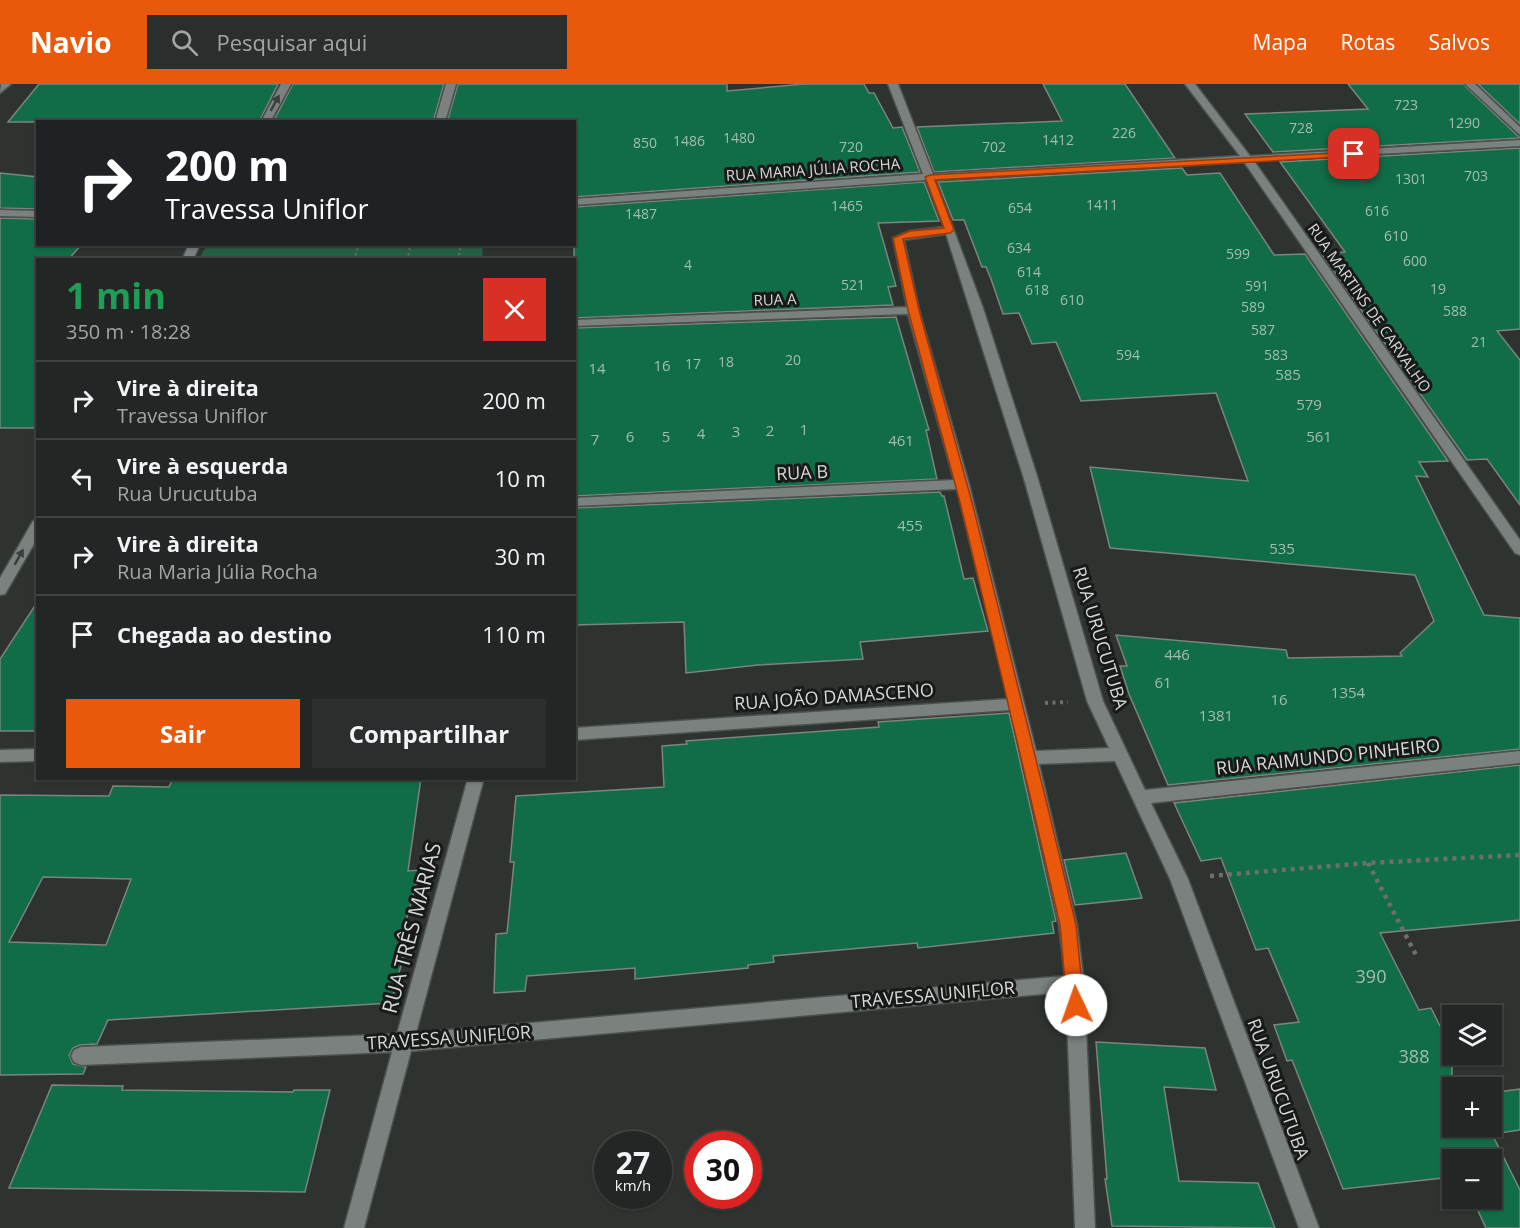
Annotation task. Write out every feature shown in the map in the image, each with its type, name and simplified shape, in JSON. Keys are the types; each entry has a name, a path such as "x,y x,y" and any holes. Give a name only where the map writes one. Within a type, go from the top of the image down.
{"street":[{"path":"0,90 6,84"},
{"path":"266,120 286,84"},
{"path":"441,120 451,84"},
{"name":"RUA URUCUTUBA","path":"893,84 950,230 1031,478 1095,701 1179,879 1309,1228"},
{"name":"RUA MARTINS DE CARVALHO","path":"1190,84 1248,160 1520,550"},
{"path":"1470,84 1520,132"},
{"name":"RUA MARIA JÚLIA ROCHA","path":"576,202 930,177 1520,143"},
{"path":"0,213 36,214"},
{"path":"950,230 910,234 897,238 1017,704 1068,925 1075,983 1085,1228"},
{"name":"RUA A","path":"576,323 914,310"},
{"name":"RUA B","path":"576,502 962,484"},
{"path":"0,590 36,527"},
{"name":"RUA JOÃO DAMASCENO","path":"576,734 1017,704"},
{"path":"1029,758 1121,754"},
{"path":"0,756 36,755"},
{"name":"RUA RAIMUNDO PINHEIRO","path":"1140,797 1520,757"},
{"name":"RUA TRÊS MARIAS","path":"354,1228 475,780"},
{"name":"TRAVESSA UNIFLOR","path":"81,1056 404,1043 1075,983"}],"path":[{"path":"1017,704 1095,701"},
{"path":"1179,879 1368,863 1520,855"},
{"path":"1368,863 1416,954"}],"green space":[{"path":"206,246 483,246 482,258 200,258"}],"building":[{"path":"39,84 278,84 260,120 8,122"},
{"path":"293,84 444,84 434,120 274,120"},
{"path":"458,84 727,84 727,91 804,84 864,84 869,93 874,93 893,128 902,127 920,172 576,197 576,120 448,120"},
{"path":"1043,84 1125,84 1175,158 934,172 917,127 1062,121"},
{"path":"1348,84 1463,84 1520,138 1273,152 1245,114 1368,109"},
{"path":"1478,84 1520,84 1520,124"},
{"path":"1520,148 1520,329 1497,331 1520,360 1520,505 1487,459 1467,460 1321,253 1345,252 1280,162"},
{"path":"1182,168 1187,175 1220,173 1274,255 1305,254 1448,461 1419,462 1428,477 1416,476 1484,615 1520,618 1520,749 1168,785 1129,694 1120,666 1127,666 1116,635 1286,650 1288,658 1402,656 1400,653 1434,621 1415,575 1110,548 1090,467 1248,481 1216,393 1081,401 1056,342 1032,344 1019,313 1003,314 991,279 986,267 982,267 964,220 953,220 938,182"},
{"path":"0,173 36,177 36,209 0,208"},
{"path":"924,182 939,221 878,223 896,286 888,287 893,305 576,318 574,246 576,246 576,207"},
{"path":"0,218 36,219 36,246 80,246 70,258 36,258 36,428 0,428"},
{"path":"896,317 929,430 926,430 937,479 576,496 576,328"},
{"path":"940,492 944,496 964,579 973,578 988,631 860,642 863,659 758,665 686,673 684,622 576,625 576,508"},
{"path":"36,604 36,731 0,731 0,659"},
{"path":"1009,713 1056,921 1052,922 1054,933 918,948 917,943 773,956 774,962 748,965 748,968 635,979 635,968 527,976 525,991 494,993 496,934 507,933 514,862 510,862 516,796 664,787 662,746 687,744 686,741 879,727 878,722"},
{"path":"1520,765 1520,920 1380,933 1419,1010 1431,1008 1442,1030 1442,1065 1452,1065 1452,1077 1442,1077 1442,1137 1494,1137 1500,1149 1442,1149 1442,1178 1343,1189 1292,1060 1287,1061 1274,1025 1299,1022 1268,948 1256,950 1221,858 1201,861 1174,803"},
{"path":"172,780 421,780 408,871 420,870 400,943 407,943 391,1003 108,1020 97,1044 80,1045 73,1048 69,1055 73,1064 86,1067 83,1074 0,1075 0,795 109,796 113,786 169,787","holes":["43,877 131,879 106,945 9,942"]},
{"path":"1126,853 1142,898 1075,905 1064,860"},
{"path":"1096,1042 1205,1048 1216,1090 1164,1087 1179,1181 1258,1183 1275,1228 1112,1226 1105,1179 1107,1179"},
{"path":"52,1085 123,1086 122,1090 293,1092 294,1090 330,1090 305,1192 9,1188"},
{"path":"1520,1089 1520,1130 1502,1133 1502,1091"},
{"path":"1502,1154 1520,1190 1520,1228 1486,1228 1477,1209 1502,1209"}],"route":[{"path":"1076,1005 1068,925 1017,704 897,238 902,235 950,230 930,177 1354,154"}]}
